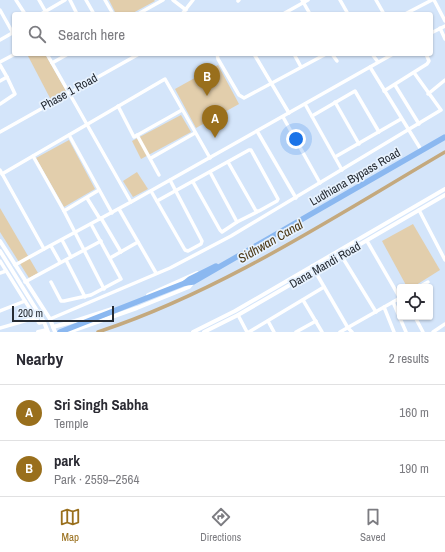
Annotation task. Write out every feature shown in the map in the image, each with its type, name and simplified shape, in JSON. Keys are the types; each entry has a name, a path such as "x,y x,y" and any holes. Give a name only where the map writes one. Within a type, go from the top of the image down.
{"highway":[{"name":"Ludhiana Bypass Road","path":"184,284 445,133"},
{"name":"Ludhiana Bypass Road","path":"184,284 193,282 445,137"},
{"path":"60,332 184,284"}],"street":[{"path":"16,0 23,12"},
{"path":"39,0 45,12"},
{"path":"47,12 57,2 65,0"},
{"path":"70,0 76,12"},
{"path":"86,0 93,12"},
{"path":"105,0 112,12"},
{"path":"141,12 163,0"},
{"path":"173,0 186,10 193,0"},
{"path":"286,12 302,1 308,0"},
{"path":"340,0 347,12"},
{"path":"376,0 383,12"},
{"path":"409,12 433,0 445,21"},
{"path":"302,1 309,12"},
{"path":"0,10 12,30"},
{"path":"433,33 445,26"},
{"path":"440,28 445,39"},
{"path":"0,40 12,34"},
{"path":"0,104 15,94 0,64 12,56"},
{"path":"48,56 131,202"},
{"path":"52,63 64,56"},
{"name":"Phase 1 Road","path":"0,132 135,56"},
{"path":"217,56 218,60 242,97 245,97 322,56"},
{"path":"255,56 289,113"},
{"path":"295,56 301,67"},
{"path":"333,56 337,61"},
{"path":"374,56 378,62"},
{"path":"15,264 112,213 389,56"},
{"path":"384,91 414,74 428,63 429,61 427,56"},
{"path":"370,67 408,131 420,148"},
{"path":"414,74 445,115"},
{"path":"0,82 7,78"},
{"path":"44,249 36,238 1,172 33,156 165,79 210,158"},
{"path":"428,94 445,80"},
{"path":"395,85 419,124"},
{"path":"312,116 356,91 379,132"},
{"path":"335,102 359,144"},
{"path":"305,104 342,170"},
{"path":"118,106 135,136 151,158 159,175"},
{"path":"135,136 182,110"},
{"path":"50,319 156,273 226,239 441,110"},
{"path":"283,117 320,183"},
{"path":"335,157 401,119"},
{"path":"258,131 296,198"},
{"path":"151,158 195,133"},
{"path":"69,135 112,213"},
{"path":"157,201 249,150 252,151 278,199 277,201 237,222 222,232"},
{"path":"33,156 64,211 104,289"},
{"path":"228,162 257,212"},
{"path":"210,172 237,222"},
{"path":"170,180 202,241 201,244 187,251"},
{"path":"193,182 226,239"},
{"path":"194,332 314,268 445,189"},
{"path":"64,211 99,190"},
{"path":"151,191 190,257"},
{"name":"Dana Mandi Road","path":"204,332 238,315 314,268 341,255 445,195"},
{"path":"87,198 121,252"},
{"path":"119,209 156,273"},
{"path":"419,210 444,254 445,260"},
{"path":"51,282 61,301 85,297 104,289 121,279 91,224"},
{"path":"62,240 71,257"},
{"path":"0,241 50,319 55,332"},
{"path":"25,282 101,241"},
{"path":"366,241 397,293"},
{"path":"110,258 138,242"},
{"path":"51,246 60,262"},
{"path":"0,251 41,316 48,331 38,332"},
{"path":"341,255 376,312"},
{"path":"66,260 85,297"},
{"path":"0,261 39,323 44,322"},
{"path":"314,268 348,328 352,332"},
{"path":"0,273 6,271"},
{"path":"53,327 75,322 118,307 188,276 199,274"},
{"path":"69,332 137,308 189,287 193,282"},
{"path":"424,284 428,282"},
{"path":"238,315 248,332 324,287"},
{"path":"303,300 322,332"},
{"path":"340,332 397,300"},
{"path":"0,311 26,301"},
{"path":"393,302 406,332"},
{"path":"384,307 394,332"},
{"path":"0,328 41,316"},
{"path":"417,320 423,332"},
{"path":"268,321 274,332"},
{"path":"296,332 316,321"},
{"path":"433,332 445,324"}],"shaded area":[{"path":"109,0 155,1 135,12 115,12"},
{"path":"28,56 46,56 66,91 51,100"},
{"path":"218,65 239,104 196,128 175,89"},
{"path":"181,115 191,132 141,159 132,141"},
{"path":"69,140 95,189 64,207 36,158"},
{"path":"137,172 148,189 133,197 123,181"},
{"path":"0,208 38,273 29,278 0,232"},
{"path":"413,224 440,270 418,284 405,284 382,241"}],"waterway":[{"name":"Sidhwan Canal","path":"98,332 188,296 232,275 319,227 445,152"}],"place":[{"name":"park","path":"207,96"},
{"name":"Sri Singh Sabha","path":"215,138"}]}
